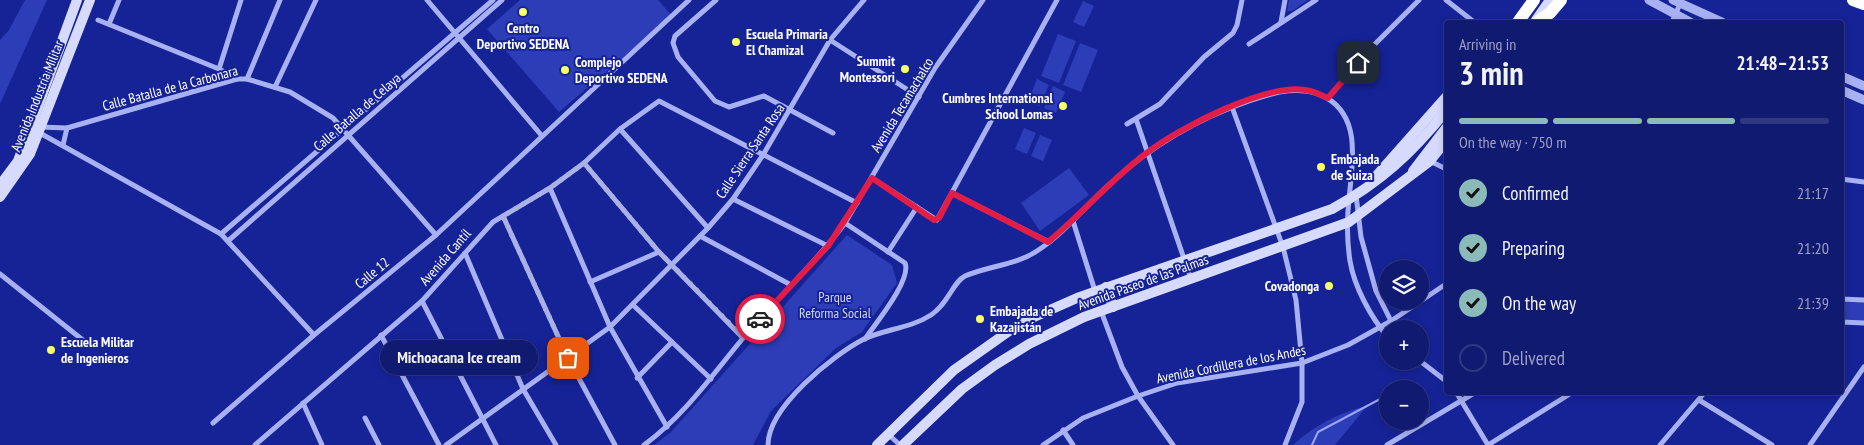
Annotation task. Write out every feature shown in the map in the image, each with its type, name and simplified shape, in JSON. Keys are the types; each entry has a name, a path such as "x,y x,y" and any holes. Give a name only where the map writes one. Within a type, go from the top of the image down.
{"highway":[{"path":"1519,20 1534,0"},
{"path":"1853,0 1864,4"},
{"path":"1538,20 1550,13 1554,3"}],"main road":[{"name":"Avenida Industria Militar","path":"0,185 18,160 77,0"},
{"name":"Avenida Industria Militar","path":"0,197 30,154 90,0"},
{"path":"1514,20 1530,0"},
{"path":"1536,20 1541,0"},
{"path":"1537,20 1554,3"},
{"name":"Avenida Paseo de las Palmas","path":"1356,195 1444,99"},
{"name":"Avenida Paseo de las Palmas","path":"877,445 954,370 982,349 1034,317 1106,287 1277,230 1332,209 1356,195 1399,164 1444,113"},
{"name":"Avenida Paseo de las Palmas","path":"901,445 962,389 995,365 1029,344 1084,317 1283,247 1360,216 1430,162 1444,135"},
{"name":"Avenida Paseo de las Palmas","path":"1410,176 1421,159 1444,135"},
{"path":"1106,287 1113,307"},
{"path":"1077,298 1083,304 1084,317"}],"street":[{"path":"109,24 119,0"},
{"path":"219,69 241,0"},
{"path":"247,79 280,0"},
{"path":"275,87 316,0"},
{"path":"427,0 458,34 542,136"},
{"name":"Calle Batalla de Celaya","path":"228,241 458,34 493,0"},
{"name":"Calle Batalla de Celaya","path":"221,234 343,129 502,0"},
{"name":"Calle 12","path":"213,423 314,335 436,235 689,0"},
{"path":"716,0 674,36 673,43 678,58 719,104 729,107 764,96 833,133"},
{"name":"Calle Sierra Santa Rosa","path":"446,445 610,327 708,228 733,199 763,155 830,40 864,0"},
{"name":"Avenida Tecamachalco","path":"644,445 667,428 790,286 828,246 845,223 935,68 983,0"},
{"path":"872,178 937,220 1057,0"},
{"path":"1127,124 1170,96 1204,57 1233,33 1237,25 1242,0"},
{"path":"1281,22 1285,0"},
{"path":"1249,44 1316,0"},
{"path":"1328,98 1368,51 1419,0"},
{"path":"1446,0 1471,20"},
{"path":"1649,0 1674,19"},
{"path":"1674,19 1676,2 1717,20"},
{"path":"98,20 219,69 237,79"},
{"path":"830,40 918,97"},
{"path":"1844,77 1864,86"},
{"name":"Calle Batalla de la Carbonara","path":"40,130 66,128 237,79 247,79 290,92 333,118 436,235"},
{"path":"768,445 770,430 777,416 791,398 840,354 865,339 922,321 946,303 962,278 1033,254 1073,222 1110,184 1148,152 1176,134 1232,107 1267,94 1292,90 1309,90 1328,98 1338,107 1348,121 1352,134 1352,179 1360,216 1361,237 1376,290 1391,320"},
{"path":"1844,91 1864,100"},
{"name":"Avenida Cantíl","path":"255,445 422,301 466,254 483,231 503,216 550,188 584,163 620,129 655,102 663,101 763,155"},
{"path":"1232,107 1283,247 1296,300 1302,363 1302,402 1285,445"},
{"path":"1136,118 1191,280"},
{"path":"30,126 221,234 314,335"},
{"path":"63,145 66,128"},
{"path":"620,129 708,228"},
{"path":"763,155 857,203"},
{"path":"1430,162 1444,168"},
{"path":"584,163 670,265 744,338"},
{"path":"1844,179 1864,182"},
{"path":"550,188 610,327 637,378 667,428"},
{"path":"952,193 1048,242"},
{"path":"1356,195 1349,222 1350,262 1365,303 1379,327"},
{"path":"733,199 828,246"},
{"path":"888,252 917,207"},
{"path":"503,216 568,358 615,445"},
{"path":"1073,222 1096,291"},
{"path":"845,223 905,263 907,271 905,279 865,339"},
{"path":"700,236 790,286"},
{"path":"590,282 659,252"},
{"path":"466,254 523,390 556,445"},
{"path":"0,274 84,341"},
{"name":"Avenida Cordillera de los Andes","path":"1392,320 1444,285"},
{"path":"1844,299 1864,300"},
{"path":"422,301 496,445"},
{"path":"633,305 711,378"},
{"path":"1101,311 1122,366 1138,396 1173,445"},
{"path":"1844,322 1864,323"},
{"name":"Avenida Cordillera de los Andes","path":"1043,445 1083,418 1138,396 1177,383 1302,363 1348,345 1379,327"},
{"path":"381,335 438,445"},
{"path":"637,378 672,342"},
{"path":"1810,445 1864,367"},
{"path":"1429,368 1444,379"},
{"path":"1458,395 1488,445 1567,395"},
{"path":"1387,445 1471,395"},
{"path":"1660,445 1703,395"},
{"path":"1699,400 1772,445"},
{"path":"303,403 322,445"},
{"path":"365,418 379,445"},
{"path":"1063,430 1073,445"},
{"path":"888,434 901,445"},
{"path":"263,438 266,445"}],"green space":[{"path":"25,0 47,0 0,104 0,40 9,30"},
{"name":"Complejo Deportivo SEDENA","path":"520,0 658,0 672,16 559,112 487,29"},
{"path":"1289,0 1308,0 1292,11 1287,11"},
{"path":"1083,1 1094,6 1084,27 1073,22"},
{"path":"1058,34 1076,41 1059,83 1041,76"},
{"path":"1080,43 1098,50 1081,92 1063,85"},
{"path":"1037,79 1049,85 1040,106 1028,101"},
{"path":"1053,86 1065,92 1056,113 1044,108"},
{"path":"1024,128 1036,133 1027,154 1015,149"},
{"path":"1040,135 1052,140 1043,161 1031,156"},
{"path":"1069,168 1089,195 1040,231 1021,203"},
{"name":"Parque Reforma Social","path":"847,235 892,265 897,283 862,332 836,348 771,411 753,445 654,445 671,432"},
{"path":"1844,299 1864,300 1864,323 1844,323"},
{"path":"1367,406 1335,445 1293,445 1327,421"}],"waterway":[{"path":"1312,445 1318,432 1379,400"}],"way so far":[{"path":"568,358 503,216 550,188 584,163 670,265 744,338 760,319"}],"place":[{"name":"Centro Deportivo SEDENA","path":"523,12"},
{"name":"Escuela Primaria El Chamizal","path":"736,42"},
{"name":"Summit Montessori","path":"905,69"},
{"name":"Complejo Deportivo SEDENA","path":"565,70"},
{"name":"Cumbres International School Lomas","path":"1063,106"},
{"name":"Embajada de Suiza","path":"1321,167"},
{"name":"Covadonga","path":"1329,286"},
{"name":"Embajada de Kazajistán","path":"980,319"},
{"name":"Escuela Militar de Ingenieros","path":"51,350"},
{"name":"Michoacana Ice cream","path":"568,358"}],"route":[{"path":"760,319 828,246 845,223 872,178 934,220 939,218 952,193 1048,242 1073,222 1110,184 1148,152 1176,134 1213,114 1267,94 1292,90 1309,90 1328,98 1358,63"}]}
